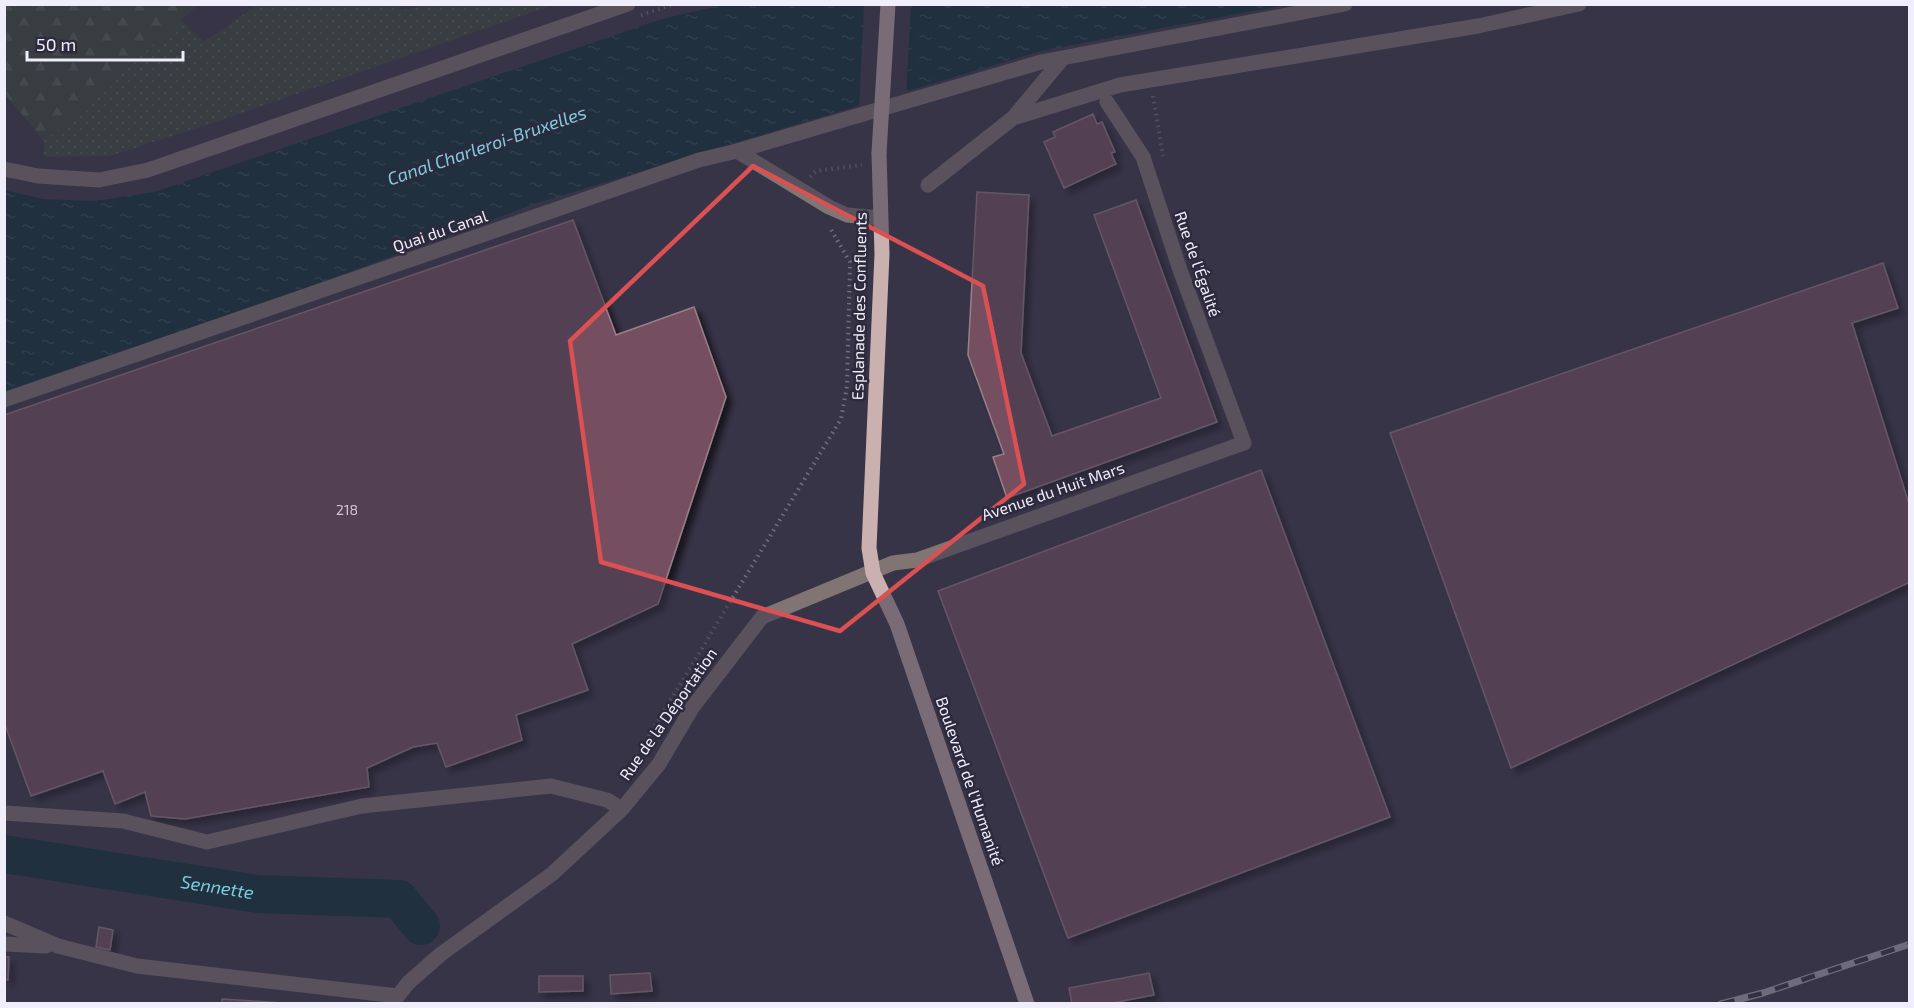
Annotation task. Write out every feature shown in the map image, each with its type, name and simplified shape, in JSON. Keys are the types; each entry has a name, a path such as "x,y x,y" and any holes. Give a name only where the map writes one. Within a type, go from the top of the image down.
{"main road":[{"name":"Esplanade des Confluents","path":"873,573 869,548 882,254 879,153 888,4"},
{"name":"Boulevard de l'Humanité","path":"873,573 897,624 1002,939 1027,1004"}],"street":[{"path":"4,169 38,176 99,180 148,170 628,4"},
{"name":"Quai du Canal","path":"4,400 699,160 737,151 1041,62 1345,4"},
{"path":"1013,118 1120,86 1478,26 1579,4"},
{"path":"928,185 1013,118 1063,58"},
{"name":"Rue de l'Égalité","path":"1107,102 1143,157 1180,270 1244,442"},
{"path":"737,151 801,191 847,215 880,218"},
{"name":"Avenue du Huit Mars","path":"873,573 893,563 917,560 1244,442"},
{"name":"Rue de la Déportation","path":"58,946 137,966 398,996 427,965 552,874 622,809 659,764 692,708 762,617 873,573"},
{"path":"4,813 123,821 207,843 362,806 551,786 607,800 622,809"},
{"path":"4,923 58,946"},
{"path":"4,944 58,946"}],"path":[{"path":"1151,80 1165,167"},
{"path":"801,191 816,171 862,166 863,155"},
{"path":"625,774 841,419 847,386 850,262 828,225"}],"highlighted area":[{"path":"753,166 983,286 1024,484 840,631 601,562 570,341"}],"green space":[{"path":"399,4 402,10 434,4 553,5 204,126 109,156 44,157 44,141 181,20 204,42 257,5"},
{"path":"4,5 198,5 44,141 5,94"}],"water":[{"name":"Canal Charleroi-Bruxelles","path":"723,5 1285,5 1041,51 748,139 537,203 284,296 5,391 4,190 43,199 95,201 154,192 662,19"}],"pier":[{"path":"864,5 911,5 906,95 859,109"}],"building":[{"path":"1093,114 1097,124 1102,122 1115,152 1111,153 1116,164 1064,188 1044,142 1055,137 1053,132"},
{"path":"977,192 1029,195 1021,353 1052,436 1161,398 1094,215 1136,200 1217,422 1007,498 993,457 1004,454 968,355"},
{"path":"573,220 616,335 694,307 726,397 658,604 572,644 588,690 516,715 522,740 446,767 437,743 413,747 367,768 369,787 185,819 151,816 145,792 115,804 103,771 31,796 4,722 4,415"},
{"path":"1883,263 1898,308 1852,323 1910,507 1910,582 1511,768 1390,433"},
{"path":"1261,470 1390,817 1068,938 938,591"},
{"path":"99,927 113,930 110,950 96,947"},
{"path":"4,957 9,957 8,980 4,980"},
{"path":"650,973 652,991 611,994 610,975"},
{"path":"1149,973 1154,995 1107,1004 1072,1004 1069,988"},
{"path":"539,976 583,976 583,991 539,992"},
{"path":"222,999 299,1004 222,1004"}],"waterway":[{"name":"Sennette","path":"4,854 258,894 399,899 421,926"}],"railway":[{"path":"1721,1004 1763,993 1910,944"}]}
